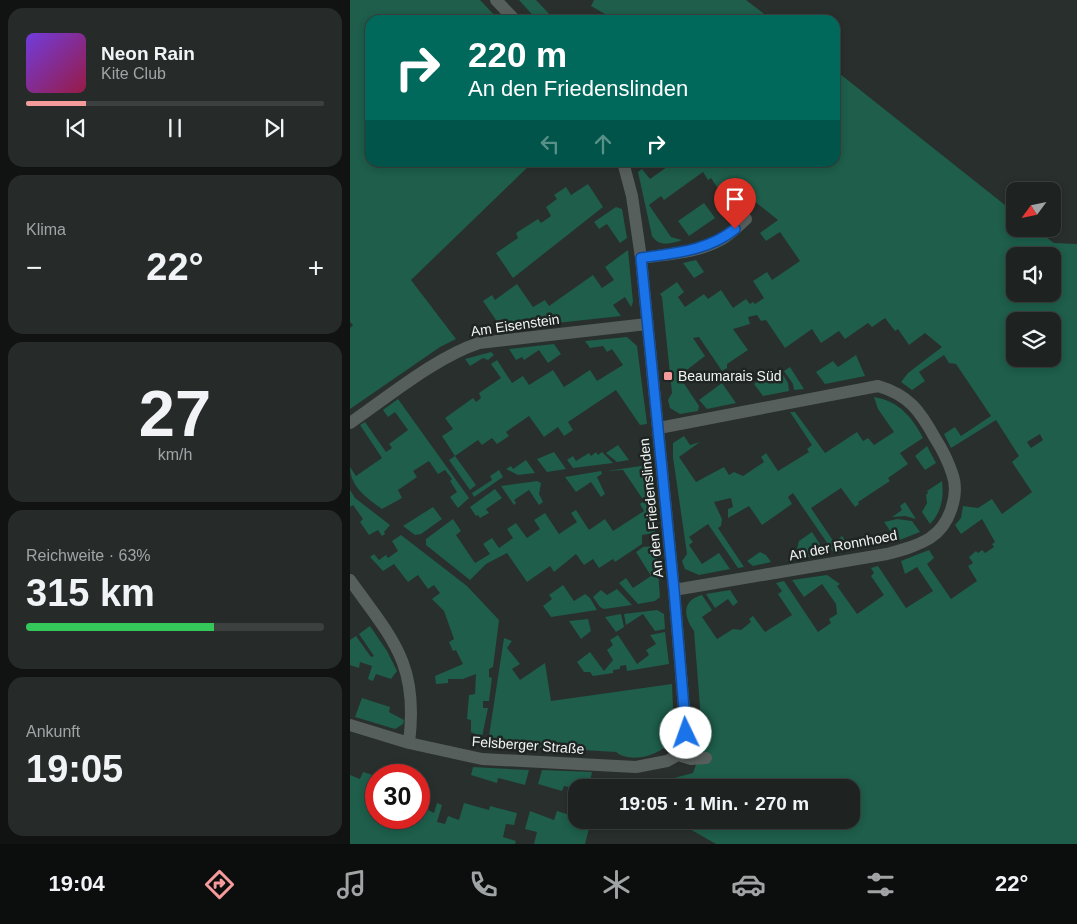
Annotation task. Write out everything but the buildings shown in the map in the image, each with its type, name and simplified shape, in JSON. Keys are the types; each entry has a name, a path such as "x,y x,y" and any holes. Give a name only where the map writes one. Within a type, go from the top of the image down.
{"street":[{"path":"496,0 510,15"},
{"name":"An den Friedenslinden","path":"624,167 632,196 641,258 674,590 686,733 678,755"},
{"path":"641,258 682,252 706,246 723,239 746,219"},
{"name":"Am Eisenstein","path":"350,423 447,357 466,347 479,343 647,324"},
{"name":"An der Ronnhoed","path":"658,428 878,386 895,391 924,418 953,474 955,494 950,512 943,525 931,537 911,547 878,556 674,590"},
{"path":"350,580 402,657 409,678 412,700 409,742"},
{"name":"Felsberger Straße","path":"350,725 409,742 482,759 636,767 654,765 678,755"},
{"path":"678,755 691,759 706,758"}],"green space":[{"path":"350,0 480,0 494,15 365,15 365,167 528,167 411,280 456,339 440,347 350,409 350,328 353,325 350,322"},
{"path":"519,0 536,0 550,15 532,15"},
{"path":"594,0 746,0 766,15 607,15 591,6"},
{"path":"840,74 1006,206 1006,238 1047,238 1054,243 1077,244 1077,844 716,844 690,829 860,829 860,779 670,779 693,773 703,744 694,631 686,614 688,605 695,597 702,595 712,610 702,617 717,639 733,629 741,630 751,622 749,619 753,616 765,632 792,615 778,594 782,591 776,583 784,581 818,632 831,623 829,619 837,614 836,604 822,584 804,597 792,580 827,575 840,584 837,586 857,614 884,595 871,576 874,573 871,568 878,566 906,608 933,591 917,567 905,574 901,561 929,550 934,558 927,564 951,599 977,581 968,566 973,563 969,557 976,551 978,553 982,550 985,553 994,547 992,544 995,542 982,519 961,534 955,525 961,518 963,506 978,508 992,499 1002,514 1032,492 1012,462 1019,456 996,420 951,448 944,434 955,427 961,436 991,416 956,364 949,363 944,355 919,372 925,381 912,390 901,382 908,373 942,347 925,333 909,345 898,329 895,331 885,318 872,327 868,323 845,339 839,331 821,343 812,329 785,348 766,320 761,321 757,315 748,317 750,324 733,329 748,350 727,364 727,368 722,371 699,337 693,338 705,356 679,376 699,406 698,411 680,414 670,408 668,400 672,393 662,297 660,294 677,282 684,292 678,297 685,307 704,294 708,299 721,290 733,308 746,299 750,304 753,302 755,304 764,298 753,281 767,272 772,280 800,261 780,232 766,241 760,233 778,220 743,192 721,213 716,206 721,193 711,178 708,180 703,172 664,200 661,196 649,205 671,237 682,240 670,243 658,242 652,236 638,172 642,169 650,179 667,167 840,167","holes":["1040,434 1043,440 1031,448 1027,442"]},
{"path":"588,184 603,207 513,278 496,253 518,238 516,233 538,219 541,223 551,216 546,207 557,199 554,195 566,187 571,195"},
{"path":"704,203 715,218 689,236 678,221"},
{"path":"616,207 622,209 627,238 620,243 607,224 599,229 594,222"},
{"path":"628,250 633,302 631,307 625,297 613,305 621,316 502,329 483,301 492,295 495,300 517,284 533,307 545,300 549,306 593,275 602,288 614,280 605,267"},
{"path":"696,260 704,272 694,278 683,263"},
{"path":"627,337 637,346 647,424 640,425 616,390 568,422 573,430 564,436 558,427 544,437 529,416 506,432 509,436 497,444 492,438 482,445 478,440 455,456 442,436 453,429 445,418 473,398 476,402 481,398 479,393 501,378 491,364 497,360 512,383 523,376 529,385 553,370 564,387 590,370 597,381 623,365 612,349 607,352 603,346 590,348 585,341"},
{"path":"554,344 561,354 548,363 539,350 524,360 522,357 516,360 509,349"},
{"path":"491,352 494,355 488,360 483,358 470,366 465,359"},
{"path":"856,355 865,376 825,384 816,372 833,361 838,367"},
{"path":"790,367 804,389 794,390 793,384 784,371"},
{"path":"782,373 788,383 789,391 763,396 754,384 765,376 769,381"},
{"path":"722,383 736,403 707,409 699,400"},
{"path":"874,397 891,402 904,411 923,438 900,453 908,464 888,478 890,481 858,502 859,504 855,507 841,488 811,508 834,542 842,536 846,542 860,538 866,541 870,547 834,553 793,493 788,497 792,504 762,525 749,506 728,518 728,509 733,507 731,498 714,502 722,519 721,526 718,528 744,567 738,568 708,524 689,537 693,542 689,545 702,564 719,553 730,569 699,575 685,569 682,561 687,554 673,457 673,443 684,436 690,445 700,442 679,457 696,482 724,467 729,475 734,472 743,476 764,462 761,457 766,453 778,471 809,452 807,449 812,445 790,412 795,412 825,453 857,432 863,441 868,438 874,445 894,432 878,409"},
{"path":"398,399 469,498 458,508 450,497 457,492 450,481 452,479 445,470 438,474 429,461 413,471 417,477 398,490 402,498 382,509 361,492 353,481 350,467 356,476 382,458 360,425 365,422 386,452 392,448 389,444 408,430 395,412 388,417 383,410"},
{"path":"618,445 629,460 617,462 606,453"},
{"path":"927,446 936,463 925,470 915,456"},
{"path":"554,452 566,469 547,472 537,459"},
{"path":"596,452 598,455 602,452 613,463 573,468 567,460 573,456 576,461 589,453 591,456"},
{"path":"455,456 476,485 470,490 449,460"},
{"path":"526,460 535,473 518,475 506,469 511,466 513,469"},
{"path":"641,466 646,468 649,474 655,533 642,535 642,544 615,562 613,559 599,568 593,559 584,565 576,554 554,572 550,566 527,582 507,553 486,564 470,580 426,545 426,539 453,519 461,531 456,535 475,563 490,554 483,544 492,538 499,548 513,538 507,529 516,523 527,538 540,529 534,520 545,513 559,534 577,522 571,513 576,510 589,530 605,519 613,531 644,511 640,504 644,501 623,470 607,471"},
{"path":"499,470 503,477 474,497 472,493 492,480 490,476"},
{"path":"601,471 602,474 597,477 605,494 601,497 591,482 576,492 565,477"},
{"path":"537,481 541,483 539,494 543,502 539,505 529,490 514,500 516,503 514,505 501,486"},
{"path":"942,481 943,492 940,509 930,524 922,512 927,503 927,491"},
{"path":"495,489 502,498 486,509 489,513 480,518 478,515 476,516 470,507"},
{"path":"350,490 355,498 390,525 384,532 385,534 382,536 378,530 369,535 360,522 363,519 353,505 350,507"},
{"path":"905,502 916,519 905,516 892,517 902,510 900,506"},
{"path":"433,507 442,519 421,534 415,535 403,526"},
{"path":"897,519 912,521 920,532 897,541 884,522"},
{"path":"812,532 823,549 822,555 786,561 796,553 799,541"},
{"path":"401,535 467,586 499,620 493,667 489,669 489,677 492,678 489,701 483,701 483,708 488,708 482,737 471,732 471,720 467,719 469,695 475,694 476,674 463,679 448,679 448,683 436,684 435,676 463,664 456,650 453,651 449,642 454,639 444,611 432,599 440,593 434,585 428,589 418,575 408,582 394,564 383,571 370,557 374,554 379,560 386,555 388,558 398,551 392,541"},
{"path":"656,546 660,597 655,601 638,604 619,583 626,578 633,588 651,576 636,552 643,547"},
{"path":"760,552 766,555 771,562 753,566 747,561"},
{"path":"563,585 574,601 585,594 590,598 597,610 551,617 543,606 552,599 549,595"},
{"path":"617,589 632,605 604,609 600,607 593,597 601,590 607,595"},
{"path":"730,590 738,602 733,606 728,599 715,608 706,594"},
{"path":"657,610 664,614 665,629 655,631 643,614 626,625 624,614"},
{"path":"621,614 624,627 616,632 605,617"},
{"path":"588,619 591,631 581,639 569,621"},
{"path":"370,626 387,651 397,671 391,679 376,674 373,681 368,679 372,666 360,662 359,668 350,665 350,640 356,636 371,657 374,656 359,634"},
{"path":"665,632 669,664 627,671 626,665 620,666 620,669 613,670 613,673 593,676 590,672 584,672 577,662 590,652 604,671 613,660 607,650 613,645 610,640 618,635 637,664 649,655 646,650 656,644 650,635"},
{"path":"504,638 512,641 507,648 520,664 512,669 520,680 545,663 551,701 672,684 674,734 671,741 657,752 640,757 623,756 616,752 500,745 494,750 487,749"},
{"path":"362,698 390,707 389,712 404,720 403,724 395,729 355,717"},
{"path":"473,767 529,770 525,785 498,778 497,783 471,775"},
{"path":"542,770 592,772 591,779 568,779 568,787 564,786 562,791 538,784"},
{"path":"363,772 365,773 365,829 430,829 430,811 434,813 437,803 442,805 437,822 445,824 448,816 459,820 464,803 489,810 490,806 517,813 514,825 506,824 503,837 516,841 515,844 350,844 350,775 360,779"},
{"path":"530,811 554,820 557,811 568,814 568,829 589,829 585,844 534,844 537,832 525,829"}],"place":[{"name":"Beaumarais Süd","path":"668,376"}],"route":[{"path":"686,733 683,680 641,258 682,252 706,246 723,239 735,229"}]}
